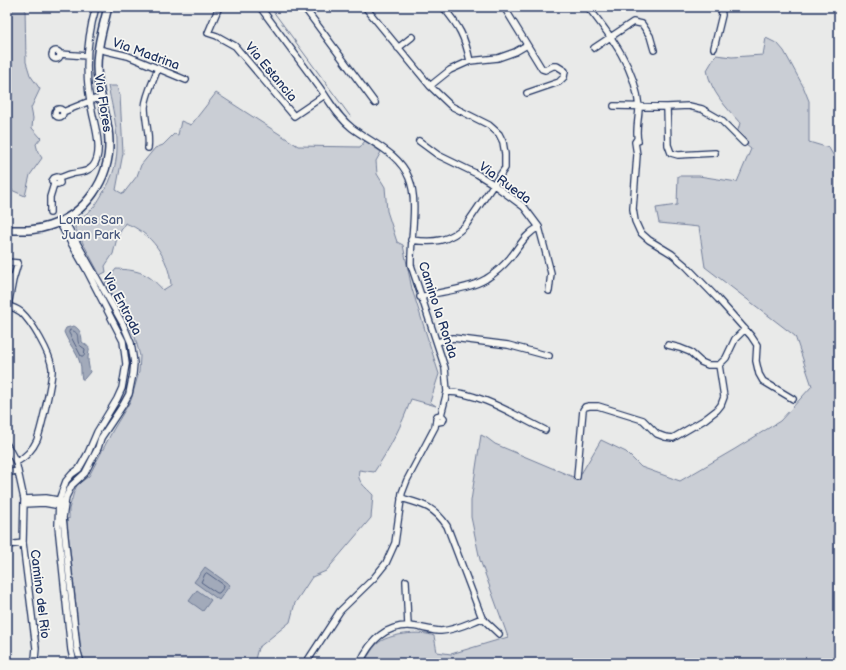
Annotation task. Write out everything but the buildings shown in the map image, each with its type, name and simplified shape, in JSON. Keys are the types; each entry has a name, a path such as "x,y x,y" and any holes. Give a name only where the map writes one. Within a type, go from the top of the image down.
{"main road":[{"path":"7,230 36,230 61,221 81,208 98,188 108,159 110,142 97,68 98,49 108,7"}],"street":[{"name":"Via Flores","path":"50,213 50,197 54,184 60,183 59,178 69,174 84,172 94,166 98,154 98,138 90,102 86,56 96,7"},
{"name":"Via Estancia","path":"219,7 208,33 217,36 235,46 294,116 325,95"},
{"name":"Camino la Ronda","path":"260,7 343,120 387,151 404,167 409,179 413,196 411,265 420,297 445,368 447,392 441,414 437,416 439,421 406,480 400,498 395,543 386,563 374,578 340,611 306,663"},
{"path":"304,7 374,103"},
{"path":"365,7 430,86 451,106 490,125 499,134 503,142 505,168 466,225 455,235 444,240 411,240"},
{"path":"443,7 455,22 466,43 470,61"},
{"path":"504,7 542,68 545,70 553,66 557,66 565,71 564,77 559,82 527,93"},
{"path":"588,7 611,37 632,76 639,107 633,209 635,221 640,232 649,240 672,254 686,266 745,329 757,346 756,360 759,374 763,381 793,399"},
{"path":"714,48 722,15 721,7"},
{"path":"594,48 633,22 642,24 650,36 654,50"},
{"path":"398,48 412,37"},
{"path":"430,86 450,70 470,61 498,58 515,52 527,45"},
{"name":"Via Madrina","path":"98,49 120,54 186,80"},
{"path":"60,54 86,56"},
{"path":"148,148 149,141 145,107 158,68"},
{"path":"63,112 82,104 90,102 95,103 103,100"},
{"path":"614,106 689,106 702,109 721,120 744,143"},
{"path":"667,107 668,146 671,153 678,155 715,153"},
{"name":"Via Rueda","path":"419,141 438,156 477,174 524,206 539,227 551,273 549,292"},
{"name":"Via Entrada","path":"61,221 96,283 128,334 134,363 134,374 129,394 101,438 99,446 85,473 72,484 62,503 74,625 80,663"},
{"path":"420,297 471,286 487,279 508,260 525,237 534,229 539,227"},
{"path":"7,262 18,264 7,306 14,308 27,319 48,352 52,370 45,408 36,441 26,456 16,462"},
{"path":"7,276 13,280"},
{"name":"Via Entrada","path":"74,663 71,650 58,526 62,503 66,481 79,469 97,432 117,399 122,388 126,364 123,341 96,283"},
{"path":"668,345 690,352 701,362 708,365 719,365 726,358 735,339 745,329"},
{"path":"436,342 453,338 508,345 549,356"},
{"path":"577,478 583,410 585,407 598,406 643,420 657,434 665,438 673,438 704,420 721,405 724,397 719,365"},
{"path":"447,392 466,393 485,400 545,430"},
{"path":"92,443 99,446"},
{"name":"Camino del Rio","path":"7,445 16,462 24,501 23,543 36,648 35,659 32,663"},
{"path":"7,472 18,471"},
{"path":"72,474 77,479"},
{"path":"24,501 46,498 62,503"},
{"path":"400,498 424,504 443,519 482,618 499,634"},
{"path":"7,545 23,543"},
{"path":"406,581 408,626"},
{"path":"360,663 373,640 384,632 408,626 441,631 455,629 482,618"}],"green space":[{"path":"7,7 25,7 26,62 30,75 40,89 31,108 33,118 32,128 41,138 36,144 38,152 42,158 30,175 25,196 7,188"},
{"path":"766,38 778,44 784,51 803,86 809,101 809,142 829,148 839,165 839,663 365,663 373,648 377,644 396,635 421,633 434,636 437,652 451,654 508,637 480,560 471,517 471,501 481,435 495,444 578,479 601,440 626,452 641,467 680,481 780,421 812,386 795,336 705,267 699,227 659,223 656,208 677,205 678,176 699,176 737,182 751,149 736,137 740,123 724,105 712,85 707,70 716,55 732,57 763,55"},
{"name":"Lomas San Juan Park","path":"108,86 117,86 120,95 123,153 116,190 123,194 137,176 141,165 155,148 163,145 174,134 178,135 181,121 191,125 216,93 298,146 360,147 365,141 381,152 376,161 377,174 385,187 387,211 397,242 403,245 412,289 439,374 430,402 436,406 411,399 395,437 374,472 359,470 358,474 360,481 373,495 371,518 326,571 312,577 295,603 290,622 258,648 254,663 85,663 81,651 68,532 67,520 68,518 69,519 69,509 77,485 89,476 113,430 131,400 139,372 140,356 135,337 105,283 116,269 131,270 148,276 163,290 171,285 167,265 157,247 150,239 134,227 125,223 117,238 113,254 105,266 106,272 100,275 75,228 74,221 89,212 98,202 109,183 114,169 117,145 115,121"}],"water":[{"path":"74,326 80,332 82,342 89,348 88,360 90,372 84,379 81,377 81,365 79,359 64,332 66,328"},
{"path":"205,567 230,585 219,600 194,582"},
{"path":"197,590 211,600 203,611 189,601"}],"waterway":[{"path":"270,7 350,116"}]}
